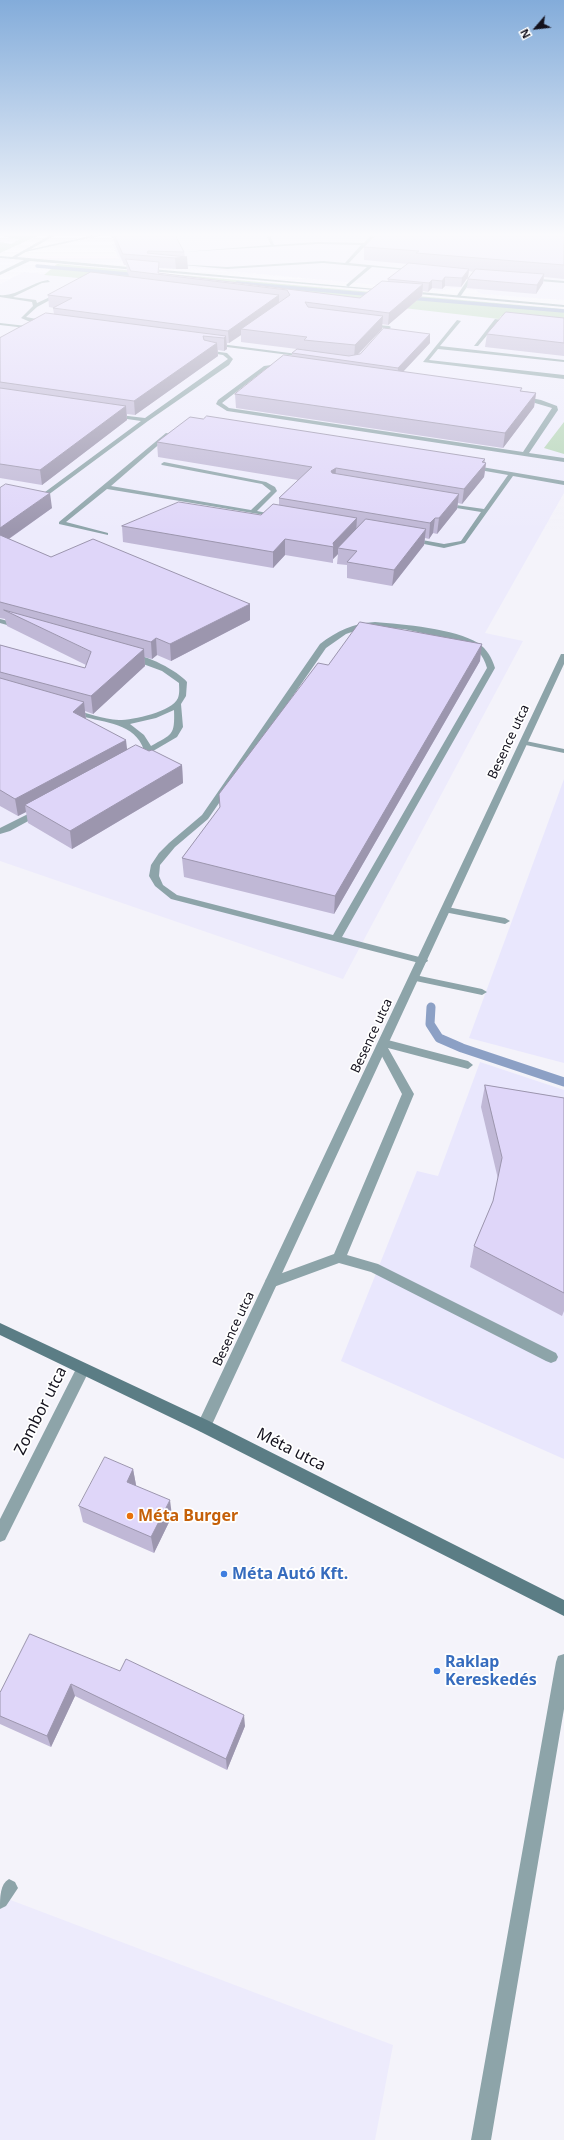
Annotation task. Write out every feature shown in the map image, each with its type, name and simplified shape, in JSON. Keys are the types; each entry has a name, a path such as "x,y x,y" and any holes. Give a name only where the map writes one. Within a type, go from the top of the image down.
{"main road":[{"name":"Méta utca","path":"0,1329 204,1426 564,1608"}],"street":[{"path":"373,344 383,333"},
{"path":"449,333 425,360 564,377"},
{"path":"476,345 486,333"},
{"path":"230,346 236,342"},
{"path":"206,343 312,357"},
{"path":"437,347 564,361"},
{"path":"28,494 42,497 146,420 227,364 231,359 225,354 203,350"},
{"path":"291,366 275,365 266,367 219,404 227,409 564,460"},
{"path":"515,398 548,404 555,407 555,410 525,454"},
{"path":"108,415 146,420"},
{"path":"106,534 61,523 172,431"},
{"path":"164,464 264,483 273,488 274,491 252,512"},
{"path":"464,466 564,483"},
{"path":"407,539 444,546 464,542 512,474"},
{"path":"106,487 282,517"},
{"path":"434,502 487,511"},
{"path":"0,621 30,629"},
{"path":"336,939 491,668 488,659 482,651 472,644 460,639 383,624 356,627 333,637 323,646 205,817 162,853 156,861 154,870 156,879 162,890 174,896 336,939 423,961"},
{"path":"61,708 99,719 120,722 165,712 178,705 182,698 182,682 166,670 144,660 122,654"},
{"name":"Besence utca","path":"204,1426 447,910 564,656"},
{"path":"128,762 173,737 179,727 178,705"},
{"path":"120,722 138,733 145,740 148,751"},
{"path":"524,742 564,751"},
{"path":"0,831 7,830 47,807"},
{"path":"447,910 505,921"},
{"path":"415,978 482,992"},
{"path":"383,1045 468,1065"},
{"path":"339,1258 408,1094 383,1045"},
{"path":"271,1283 339,1258 374,1268 551,1358"},
{"name":"Zombor utca","path":"0,1535 83,1369"},
{"path":"481,2140 564,1662"}],"shaded area":[{"path":"0,333 564,333 564,493 485,633 523,641 343,979 0,861"},
{"path":"564,779 564,1063 469,1038"},
{"path":"480,1062 564,1090 564,1459 341,1361 417,1171 438,1176"},
{"path":"0,1896 393,2045 375,2140 0,2140"}],"green space":[{"path":"564,422 564,454 544,448"}],"building":[{"path":"9,333 201,333 226,336 224,338 203,336 204,340 217,343 134,401 0,382 0,338"},
{"path":"273,333 367,333 355,345 304,340 307,337"},
{"path":"380,333 430,334 398,368 292,353 297,349 349,356 360,354"},
{"path":"564,333 564,343 487,334"},
{"path":"284,355 522,388 520,391 536,393 505,433 235,394"},
{"path":"0,388 126,406 40,470 0,464"},
{"path":"207,416 485,459 482,462 486,463 464,489 336,468 331,471 332,473 459,494 439,518 435,518 430,523 279,498 312,467 157,442 190,417 203,419"},
{"path":"6,484 50,493 0,528 0,488"},
{"path":"179,502 261,515 273,504 357,518 333,543 334,547 285,539 273,552 122,526"},
{"path":"366,519 426,529 394,570 347,562 357,551 338,548"},
{"path":"0,535 51,557 93,539 250,604 170,644 156,638 151,642 0,602"},
{"path":"4,610 144,649 91,696 0,672 0,645 85,668 91,652"},
{"path":"360,622 482,644 335,896 182,858 220,807 219,794 318,663 328,665"},
{"path":"0,678 84,702 73,712 126,740 15,799 0,790"},
{"path":"136,745 149,751 152,750 182,765 70,831 25,805"},
{"path":"485,1085 564,1098 564,1293 474,1246 493,1201 502,1158"},
{"path":"105,1457 133,1469 127,1482 170,1500 151,1537 79,1506"},
{"path":"30,1634 120,1671 126,1659 244,1715 226,1759 71,1684 47,1736 0,1716 0,1693"}],"waterway":[{"path":"431,1007 430,1024 439,1038 462,1048 564,1082"}],"place":[{"name":"Méta Burger","path":"130,1516"},
{"name":"Méta Autó Kft.","path":"224,1574"},
{"name":"Raklap Kereskedés","path":"437,1671"}]}
